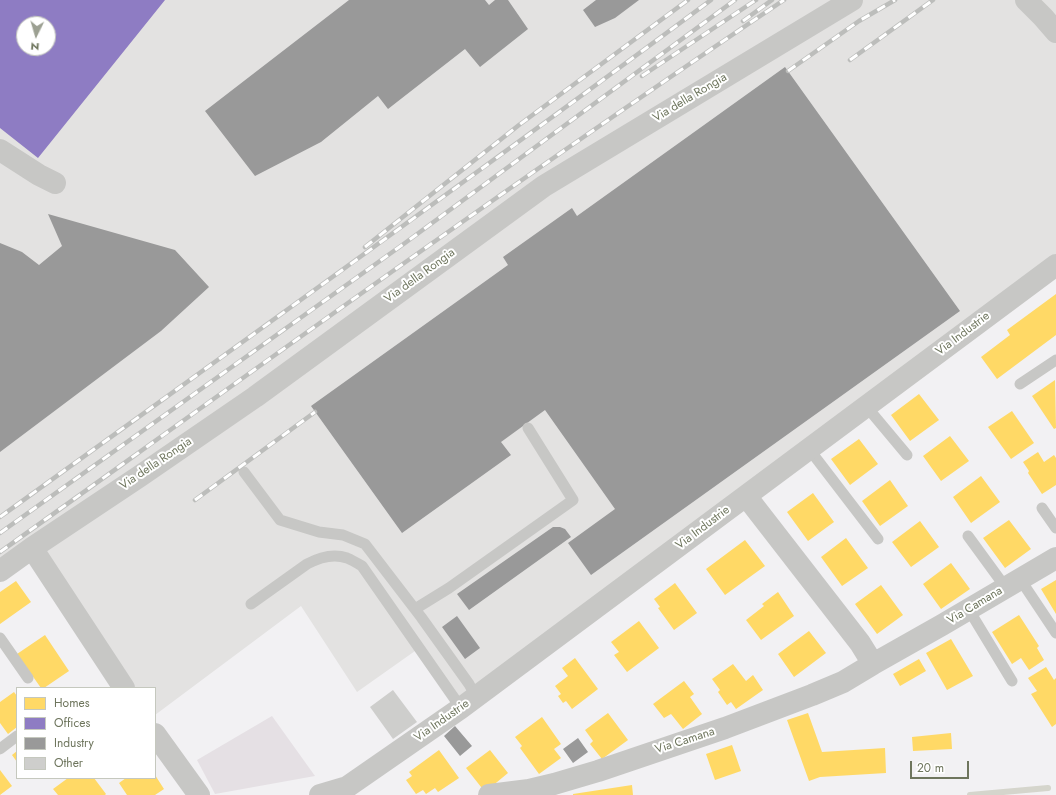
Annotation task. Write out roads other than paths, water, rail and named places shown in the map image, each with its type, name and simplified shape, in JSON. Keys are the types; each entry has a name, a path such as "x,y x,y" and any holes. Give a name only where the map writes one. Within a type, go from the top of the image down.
{"street":[{"name":"Via della Rongia","path":"0,571 255,397 544,186 852,0"},
{"path":"1026,0 1043,16 1056,32"},
{"path":"0,150 39,175 55,183"},
{"name":"Via Industrie","path":"351,791 1056,265"},
{"path":"746,496 860,643 873,664"},
{"path":"32,548 123,687"},
{"name":"Via Camana","path":"489,795 529,790 598,771 812,696 843,682 1056,558"},
{"path":"156,735 199,795"},
{"path":"320,795 351,791"}],"lane":[{"path":"1020,384 1056,360"},
{"path":"866,406 907,454"},
{"path":"415,609 449,588 573,500 528,428"},
{"path":"809,449 878,539"},
{"path":"244,472 280,520 319,532 343,535 365,544 415,609 469,684 469,702"},
{"path":"1042,508 1056,528"},
{"path":"968,536 1013,583 1056,633"},
{"path":"251,604 307,564 317,559 328,556 348,558 362,566 469,702"},
{"path":"969,610 1012,681"},
{"path":"0,638 28,678"},
{"path":"0,749 16,737"}],"waterway":[{"path":"970,795 1048,788"}],"railway":[{"path":"365,247 519,125 688,0"},
{"path":"0,517 446,195 711,0"},
{"path":"0,533 405,243 735,0"},
{"path":"642,76 756,0"},
{"path":"743,21 772,0"},
{"path":"0,552 488,204 586,135 784,0"},
{"path":"788,71 859,21 895,0"},
{"path":"850,60 933,0"},
{"path":"195,500 315,412"}]}
